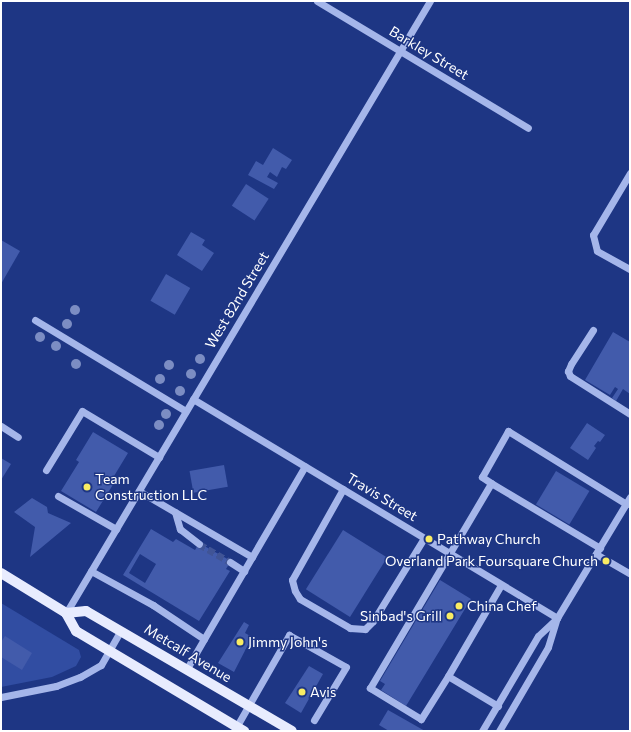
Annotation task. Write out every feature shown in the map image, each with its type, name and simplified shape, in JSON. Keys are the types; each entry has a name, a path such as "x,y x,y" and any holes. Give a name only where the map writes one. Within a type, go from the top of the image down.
{"main road":[{"path":"1,573 66,613 76,631 238,730"},
{"name":"Metcalf Avenue","path":"66,613 86,611 292,731"}],"street":[{"name":"Barkley Street","path":"317,1 528,128"},
{"name":"West 82nd Street","path":"66,613 430,1"},
{"path":"630,174 593,235 597,251 630,269"},
{"path":"35,320 186,411"},
{"path":"593,330 571,364 568,371 570,376 630,414"},
{"name":"Travis Street","path":"193,399 557,618"},
{"path":"46,470 82,411 159,457"},
{"path":"1,426 18,436"},
{"path":"626,504 508,430 482,477 598,551 630,574"},
{"path":"187,669 305,466"},
{"path":"491,482 370,688 421,719 502,585"},
{"path":"342,489 292,580 295,591 300,599 350,628 365,629 373,621 424,538"},
{"path":"139,490 252,557"},
{"path":"58,496 116,529"},
{"path":"502,730 548,647 557,618 630,497"},
{"path":"175,512 180,529 199,544"},
{"path":"230,562 244,570"},
{"path":"91,571 153,605 204,639"},
{"path":"482,731 538,636 557,618"},
{"path":"1,697 56,686 80,677 101,665 121,630"},
{"path":"238,730 249,706 290,635 346,667 314,720"},
{"path":"448,676 498,706"}],"shaded area":[{"path":"1,603 79,650 81,657 76,666 52,677 1,687"}],"building":[{"path":"273,148 292,160 286,169 282,167 277,177 270,172 267,177 278,183 274,189 248,175 256,161 263,165"},
{"path":"246,184 269,199 254,221 232,206"},
{"path":"191,232 205,240 202,245 214,253 202,271 177,255"},
{"path":"1,240 20,251 1,284"},
{"path":"166,274 190,288 175,315 150,301"},
{"path":"613,332 630,342 630,394 623,389 616,401 612,398 618,389 615,387 610,395 585,380"},
{"path":"587,423 605,435 600,442 598,441 594,446 596,448 588,460 570,448"},
{"path":"93,432 128,453 111,481 114,483 96,512 61,491 79,462 76,460"},
{"path":"1,458 11,464 1,480"},
{"path":"224,465 228,487 193,493 190,471"},
{"path":"556,471 589,491 569,525 536,504"},
{"path":"32,498 47,507 48,513 71,523 30,557 35,527 14,512"},
{"path":"151,529 173,542 176,539 195,550 199,543 231,561 226,569 230,571 199,621 123,575","holes":["140,554 156,564 145,583 129,573"]},
{"path":"343,530 387,558 350,617 306,589"},
{"path":"440,580 471,599 406,706 381,690 385,684 380,681"},
{"name":"Jimmy John's","path":"244,622 249,625 245,633 252,637 234,672 218,663"},
{"path":"5,636 32,653 22,670 1,657 1,642"},
{"name":"Avis","path":"309,666 323,674 301,713 285,703"},
{"path":"388,710 425,731 389,731 379,725"}],"tunnel":[{"path":"199,544 230,562"}],"place":[{"name":"Team Construction LLC","path":"87,487"},
{"name":"Pathway Church","path":"429,539"},
{"name":"Overland Park Foursquare Church","path":"606,561"},
{"name":"China Chef","path":"459,606"},
{"name":"Sinbad's Grill","path":"450,616"},
{"name":"Jimmy John's","path":"240,642"},
{"name":"Avis","path":"302,692"}]}
